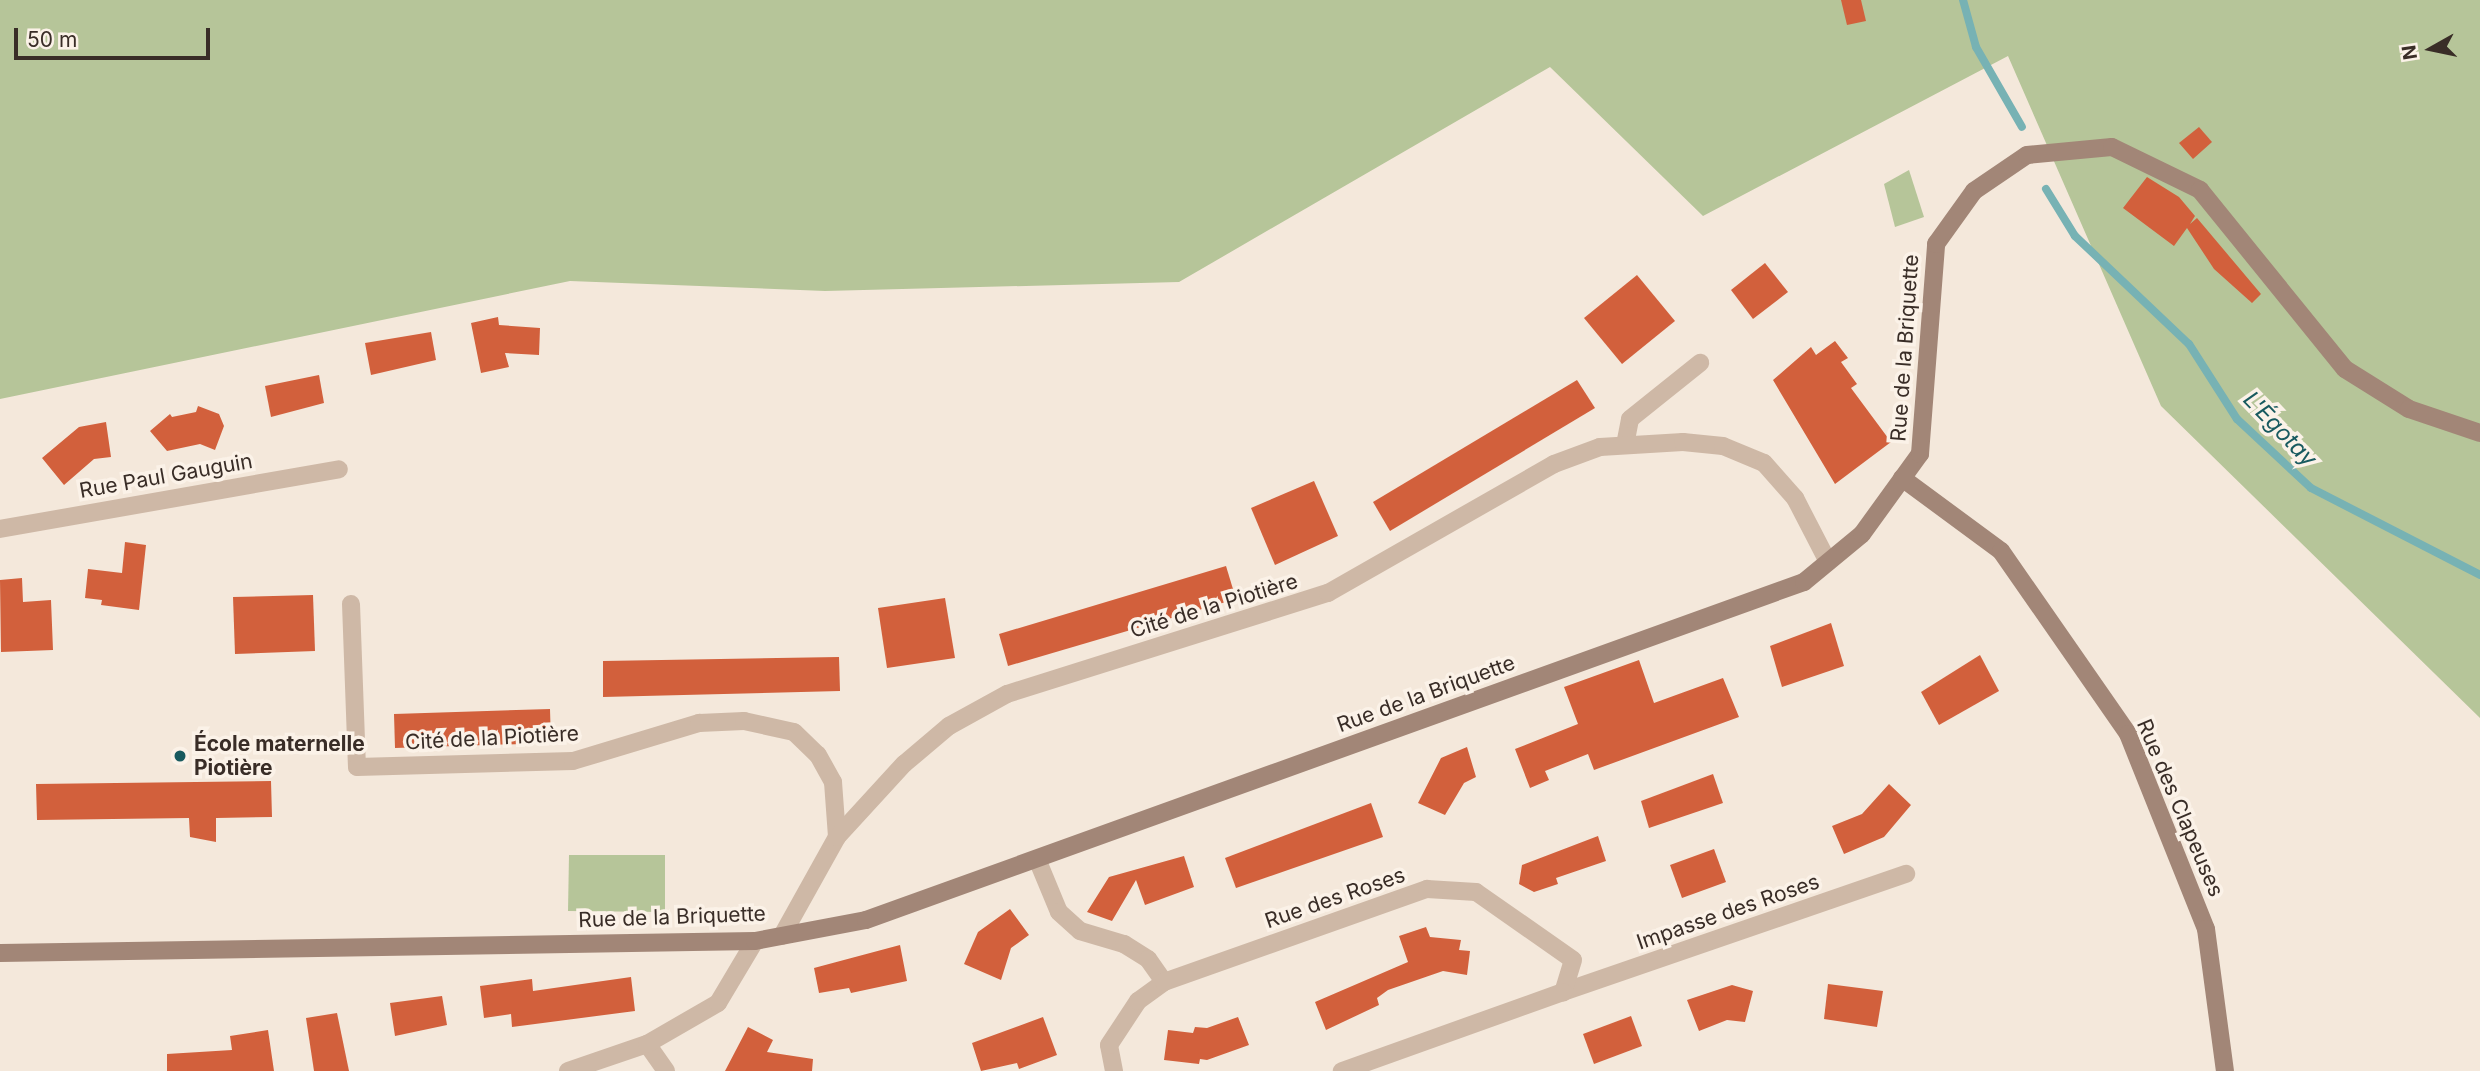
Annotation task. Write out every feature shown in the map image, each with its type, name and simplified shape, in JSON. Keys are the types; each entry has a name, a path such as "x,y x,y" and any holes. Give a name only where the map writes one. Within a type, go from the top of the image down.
{"main road":[{"name":"Rue de la Briquette","path":"0,953 755,940 866,920 1804,582 1862,534 1920,454 1936,244 1974,191 2026,155 2112,147 2200,190 2345,369 2409,409 2480,433"},
{"name":"Rue des Clapeuses","path":"1902,478 2001,551 2128,734 2206,929 2225,1071"}],"street":[{"path":"1625,445 1630,419 1700,363"},
{"name":"Cité de la Piotière","path":"782,936 837,837 904,764 940,734 1007,694 1328,593 1554,464 1600,447 1684,442 1723,446 1764,463 1795,498 1828,562"},
{"name":"Rue Paul Gauguin","path":"0,529 340,469"},
{"name":"Cité de la Piotière","path":"351,604 357,766 573,761 699,723 744,721 794,732 818,755 833,782 837,837"},
{"path":"1037,859 1059,912 1080,931 1124,944 1148,959 1164,982"},
{"name":"Impasse des Roses","path":"1563,992 1906,874"},
{"name":"Rue des Roses","path":"1114,1071 1109,1045 1138,1001 1164,982 1427,889 1476,892 1573,960 1563,992"},
{"path":"568,1071 648,1044 719,1003 755,940"},
{"path":"1342,1071 1563,992"},
{"path":"648,1044 666,1071"}],"green space":[{"path":"0,0 2480,0 2480,718 2161,406 2008,56 1703,216 1550,67 1179,282 825,291 570,281 0,399"},
{"path":"1909,170 1924,217 1895,227 1884,184"},
{"path":"569,855 665,855 665,912 568,911"}],"building":[{"path":"1841,0 1861,0 1866,21 1847,25"},
{"path":"2199,127 2212,142 2193,159 2179,143"},
{"path":"2147,177 2179,197 2195,216 2190,224 2197,218 2261,294 2252,303 2214,269 2187,228 2174,246 2123,208"},
{"path":"1765,263 1788,292 1753,319 1731,290"},
{"path":"1637,275 1675,321 1622,364 1584,318"},
{"path":"498,317 499,325 540,328 539,355 505,353 509,367 481,373 471,323"},
{"path":"431,332 436,360 371,375 365,343"},
{"path":"1835,341 1848,358 1841,362 1857,384 1851,388 1891,442 1835,484 1773,380 1811,347 1816,355"},
{"path":"319,375 324,403 271,417 265,386"},
{"path":"1577,380 1595,408 1390,531 1373,502"},
{"path":"198,406 219,414 224,426 215,450 200,444 167,451 150,431 170,414 172,417 196,412"},
{"path":"106,422 111,457 94,459 64,485 42,458 79,427"},
{"path":"1314,481 1338,536 1275,565 1251,508"},
{"path":"125,542 146,545 139,610 101,605 102,600 85,598 88,569 122,573"},
{"path":"1226,566 1236,599 1008,666 999,634"},
{"path":"22,578 23,602 51,600 53,650 1,652 0,580"},
{"path":"313,595 315,651 235,654 233,597"},
{"path":"945,598 955,658 887,668 878,608"},
{"path":"1831,623 1844,666 1782,687 1770,646"},
{"path":"1980,655 1999,691 1939,725 1921,692"},
{"path":"839,657 840,691 603,697 603,661"},
{"path":"1639,660 1654,703 1723,678 1739,717 1594,770 1588,754 1545,771 1549,780 1530,788 1515,749 1578,724 1564,687"},
{"path":"550,709 551,743 395,748 394,714"},
{"path":"1467,747 1476,777 1464,783 1445,815 1418,803 1441,758"},
{"path":"1713,774 1723,803 1649,828 1641,801"},
{"path":"271,781 272,817 216,818 216,842 190,837 189,818 37,820 36,784"},
{"path":"1889,784 1911,805 1884,837 1844,854 1832,826 1862,814"},
{"path":"1371,803 1383,837 1236,888 1225,858"},
{"path":"1598,836 1606,861 1556,878 1558,884 1534,892 1519,884 1522,865"},
{"path":"1714,849 1726,882 1682,898 1670,865"},
{"path":"1184,856 1194,887 1145,905 1136,880 1112,921 1087,912 1109,877"},
{"path":"1010,909 1029,935 1011,948 1001,980 964,964 978,932"},
{"path":"1426,927 1430,937 1461,940 1459,950 1470,951 1467,975 1443,971 1388,990 1377,998 1379,1005 1326,1030 1315,1002 1408,962 1399,936"},
{"path":"900,945 907,981 851,993 849,988 819,993 814,968"},
{"path":"631,977 635,1011 512,1027 511,1014 484,1018 480,986 532,979 533,991"},
{"path":"1828,984 1883,991 1877,1027 1824,1019"},
{"path":"1732,985 1753,991 1745,1022 1727,1020 1699,1031 1687,1000"},
{"path":"442,996 447,1025 395,1036 390,1003"},
{"path":"337,1013 349,1071 314,1071 306,1018"},
{"path":"1631,1016 1642,1046 1594,1064 1583,1034"},
{"path":"1043,1017 1057,1055 1019,1069 1017,1063 981,1071 972,1043"},
{"path":"1238,1017 1249,1045 1207,1060 1200,1059 1199,1064 1164,1060 1168,1030 1193,1033 1195,1027 1207,1028"},
{"path":"748,1027 773,1040 767,1052 813,1059 812,1071 725,1071"},
{"path":"268,1030 274,1071 167,1071 167,1054 232,1050 230,1036"}],"waterway":[{"name":"L'Égotay","path":"1963,0 1976,47 2022,127"},
{"name":"L'Égotay","path":"2046,189 2075,236 2189,344 2237,419 2311,488 2480,575"}],"place":[{"name":"École maternelle Piotière","path":"180,756"}]}
